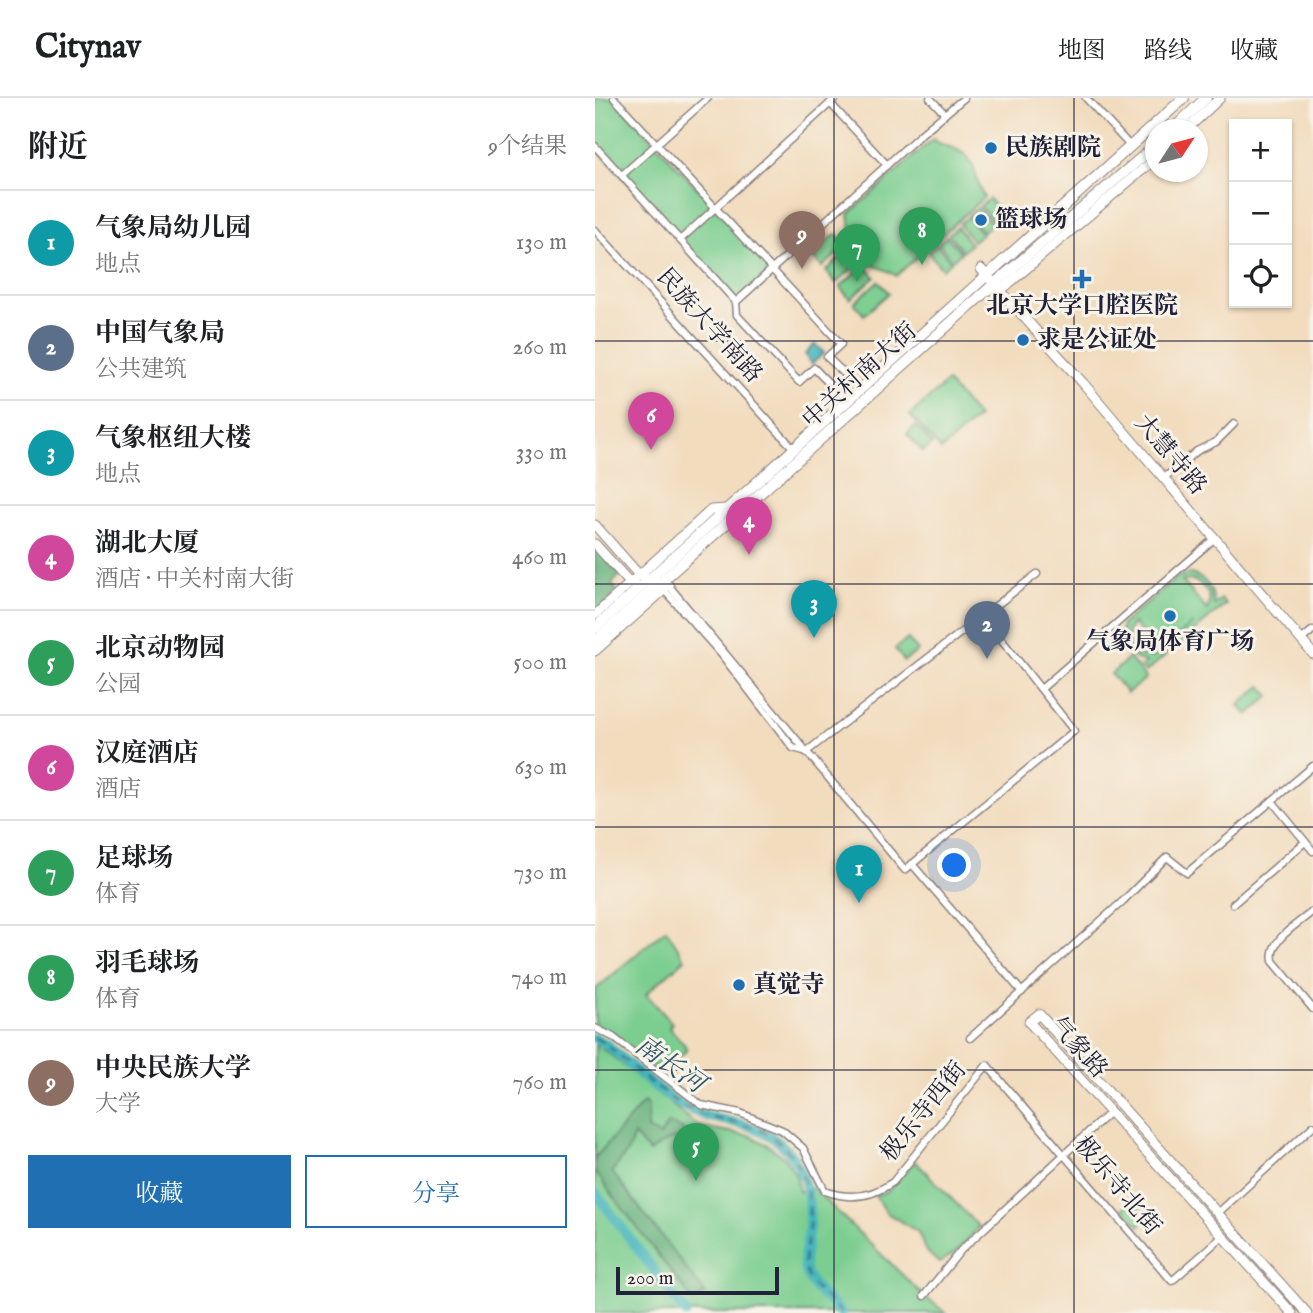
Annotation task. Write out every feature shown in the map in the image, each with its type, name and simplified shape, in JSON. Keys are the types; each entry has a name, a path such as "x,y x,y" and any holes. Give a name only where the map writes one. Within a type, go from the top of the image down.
{"main road":[{"name":"中关村南大街","path":"595,628 654,583 990,280 1184,98"},
{"path":"1184,119 1206,98"},
{"name":"中关村南大街","path":"595,641 726,509 861,389 1145,154"}],"street":[{"path":"595,146 736,302 737,315 799,382 841,344 614,98"},
{"path":"622,175 708,98"},
{"path":"930,98 945,114"},
{"path":"736,302 964,98"},
{"path":"1086,98 1131,147"},
{"path":"1198,119 1220,98"},
{"path":"680,240 833,100 887,165"},
{"name":"中关村南大街","path":"990,280 1145,166"},
{"name":"民族大学南路","path":"595,230 794,449"},
{"name":"大慧寺路","path":"990,280 1049,344 1313,654"},
{"path":"827,357 861,389"},
{"path":"814,368 847,402"},
{"path":"1164,478 1197,450 1216,442 1234,424"},
{"path":"595,525 654,583 806,752 905,870 1074,731 982,615"},
{"path":"1041,689 1215,538"},
{"path":"595,544 630,583"},
{"path":"806,752 1037,574"},
{"path":"595,615 630,583 654,583"},
{"name":"中关村南大街","path":"595,651 654,583"},
{"path":"1301,640 1313,630"},
{"path":"970,1038 1123,901 1167,857 1187,873 1313,766"},
{"path":"1272,801 1313,851"},
{"path":"1233,904 1305,842"},
{"path":"912,864 1022,992"},
{"path":"1313,911 1275,943 1271,953 1273,961 1313,1009"},
{"name":"气象路","path":"1292,1313 1029,1022 1039,1014 1307,1313"},
{"name":"极乐寺西街","path":"595,1028 613,1037 701,1105 740,1112 782,1130 803,1148 824,1191 852,1198 884,1188 893,1182 987,1065"},
{"path":"1071,1068 1080,1060"},
{"name":"极乐寺北街","path":"987,1065 1057,1143 1063,1155 1172,1281 1223,1236"},
{"path":"924,1296 961,1250 1110,1112"},
{"path":"1218,1213 1313,1126"}],"green space":[{"path":"595,98 614,98 772,269 736,302 595,146"},
{"path":"933,139 968,158 984,197 896,276 871,264 860,255 854,242 849,214"},
{"name":"篮球场","path":"989,199 1003,216 994,223 980,206"},
{"name":"篮球场","path":"978,208 992,225 983,232 969,215"},
{"name":"篮球场","path":"968,217 982,234 973,241 959,224"},
{"name":"篮球场","path":"957,227 971,244 962,251 949,234"},
{"path":"836,234 847,246 822,267 811,255"},
{"name":"篮球场","path":"947,236 961,253 952,260 939,243"},
{"name":"篮球场","path":"937,245 951,262 942,269 928,252"},
{"path":"850,249 861,261 836,283 826,271"},
{"path":"864,265 875,277 850,299 840,287"},
{"path":"878,281 889,293 864,315 854,303"},
{"path":"947,382 978,417 941,450 910,415"},
{"path":"916,426 932,444 923,452 907,434"},
{"path":"595,547 620,575 612,584 618,592 595,612"},
{"path":"1191,574 1201,579 1211,589 1214,605 1221,599 1226,604 1146,672 1141,667 1146,662 1133,657 1125,649 1122,624 1179,576","holes":["1193,580 1208,592 1210,601 1207,610 1182,581","1133,623 1158,652 1192,624 1153,658 1136,654 1128,643 1128,630"]},
{"path":"908,639 918,651 904,661 895,649"},
{"path":"1129,658 1146,678 1127,693 1111,674"},
{"path":"1261,686 1270,696 1248,715 1239,705"},
{"path":"666,929 685,959 646,994 672,1023 669,1027 688,1049 662,1073 595,1025 595,990"},
{"path":"595,1045 698,1126 751,1136 768,1145 785,1158 796,1175 799,1192 812,1187 924,1296 946,1313 595,1313"},
{"path":"644,1102 648,1106 647,1129 660,1136 668,1123 684,1130 689,1143 671,1139 649,1152 634,1135 628,1151 612,1172 705,1293 693,1301 595,1172 595,1158"},
{"path":"915,1161 979,1227 956,1252 939,1263 925,1250 918,1232 887,1213 875,1195 888,1191"},
{"path":"1133,1200 1148,1217 1139,1226 1123,1208"}],"water":[{"path":"815,344 824,353 812,364 805,354"}],"waterway":[{"name":"南长河","path":"595,1038 605,1043 654,1085 685,1107 762,1131 787,1150 800,1169 809,1202 804,1259 806,1273 817,1290 841,1313"},
{"path":"595,1192 686,1313"}],"ferry route":[{"path":"595,1038 605,1043 654,1085 685,1107 762,1131 787,1150 800,1169 809,1202 804,1259 806,1273 817,1290 841,1313"}],"place":[{"name":"民族剧院","path":"991,148"},
{"name":"篮球场","path":"981,220"},
{"name":"羽毛球场","path":"922,265"},
{"name":"中央民族大学","path":"802,269"},
{"name":"北京大学口腔医院","path":"1082,279"},
{"name":"足球场","path":"857,282"},
{"name":"求是公证处","path":"1023,340"},
{"name":"汉庭酒店","path":"651,450"},
{"name":"湖北大厦","path":"749,555"},
{"name":"气象局体育广场","path":"1170,616"},
{"name":"气象枢纽大楼","path":"814,638"},
{"name":"中国气象局","path":"987,659"},
{"name":"气象局幼儿园","path":"859,903"},
{"name":"真觉寺","path":"739,985"},
{"name":"北京动物园","path":"696,1181"}]}
